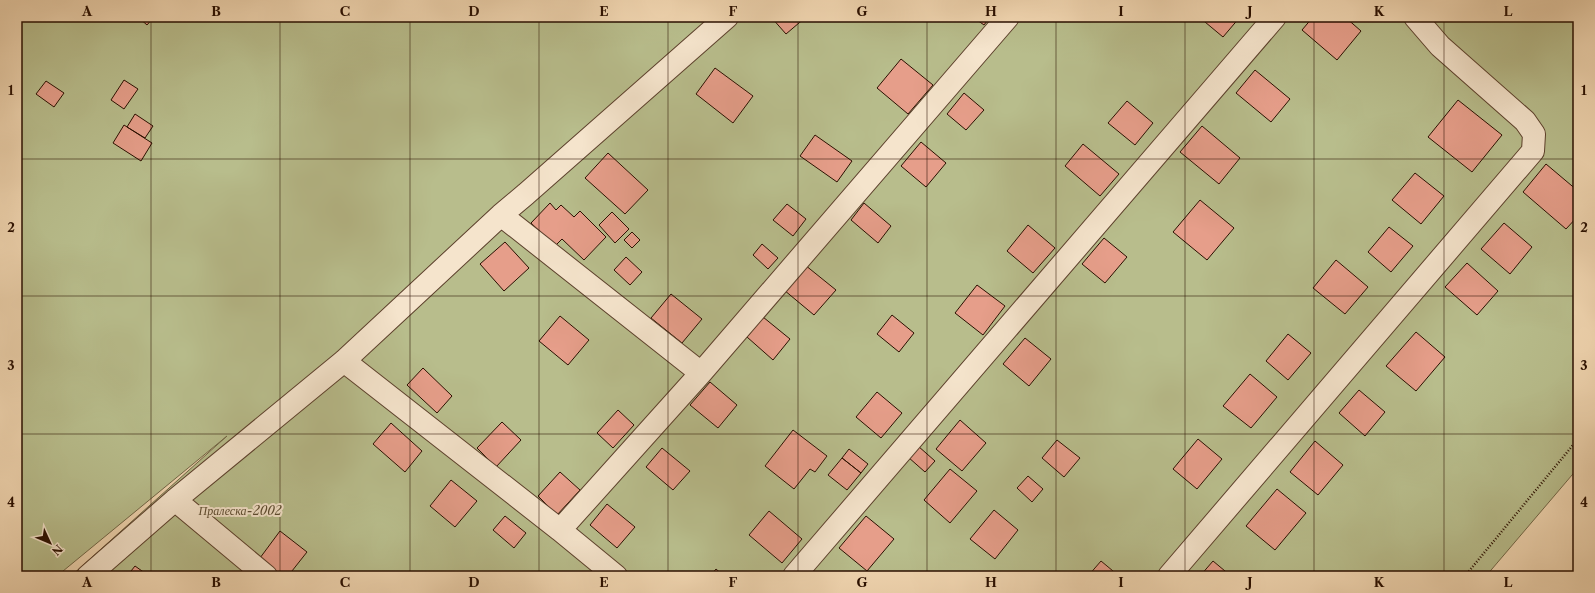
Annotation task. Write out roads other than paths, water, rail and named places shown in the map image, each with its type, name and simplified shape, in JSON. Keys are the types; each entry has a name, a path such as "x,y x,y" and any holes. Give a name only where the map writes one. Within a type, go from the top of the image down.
{"street":[{"path":"88,576 175,500 344,361 501,215 727,17"},
{"path":"560,530 701,373 1008,17"},
{"path":"794,576 1275,17"},
{"path":"1169,576 1533,151 1534,134 1525,121 1440,46 1415,17"},
{"path":"501,215 701,373"},
{"path":"344,361 560,530 616,576"},
{"path":"175,500 266,576"}],"park label":[{"name":"Пралеска-2002","path":"240,511"}]}
